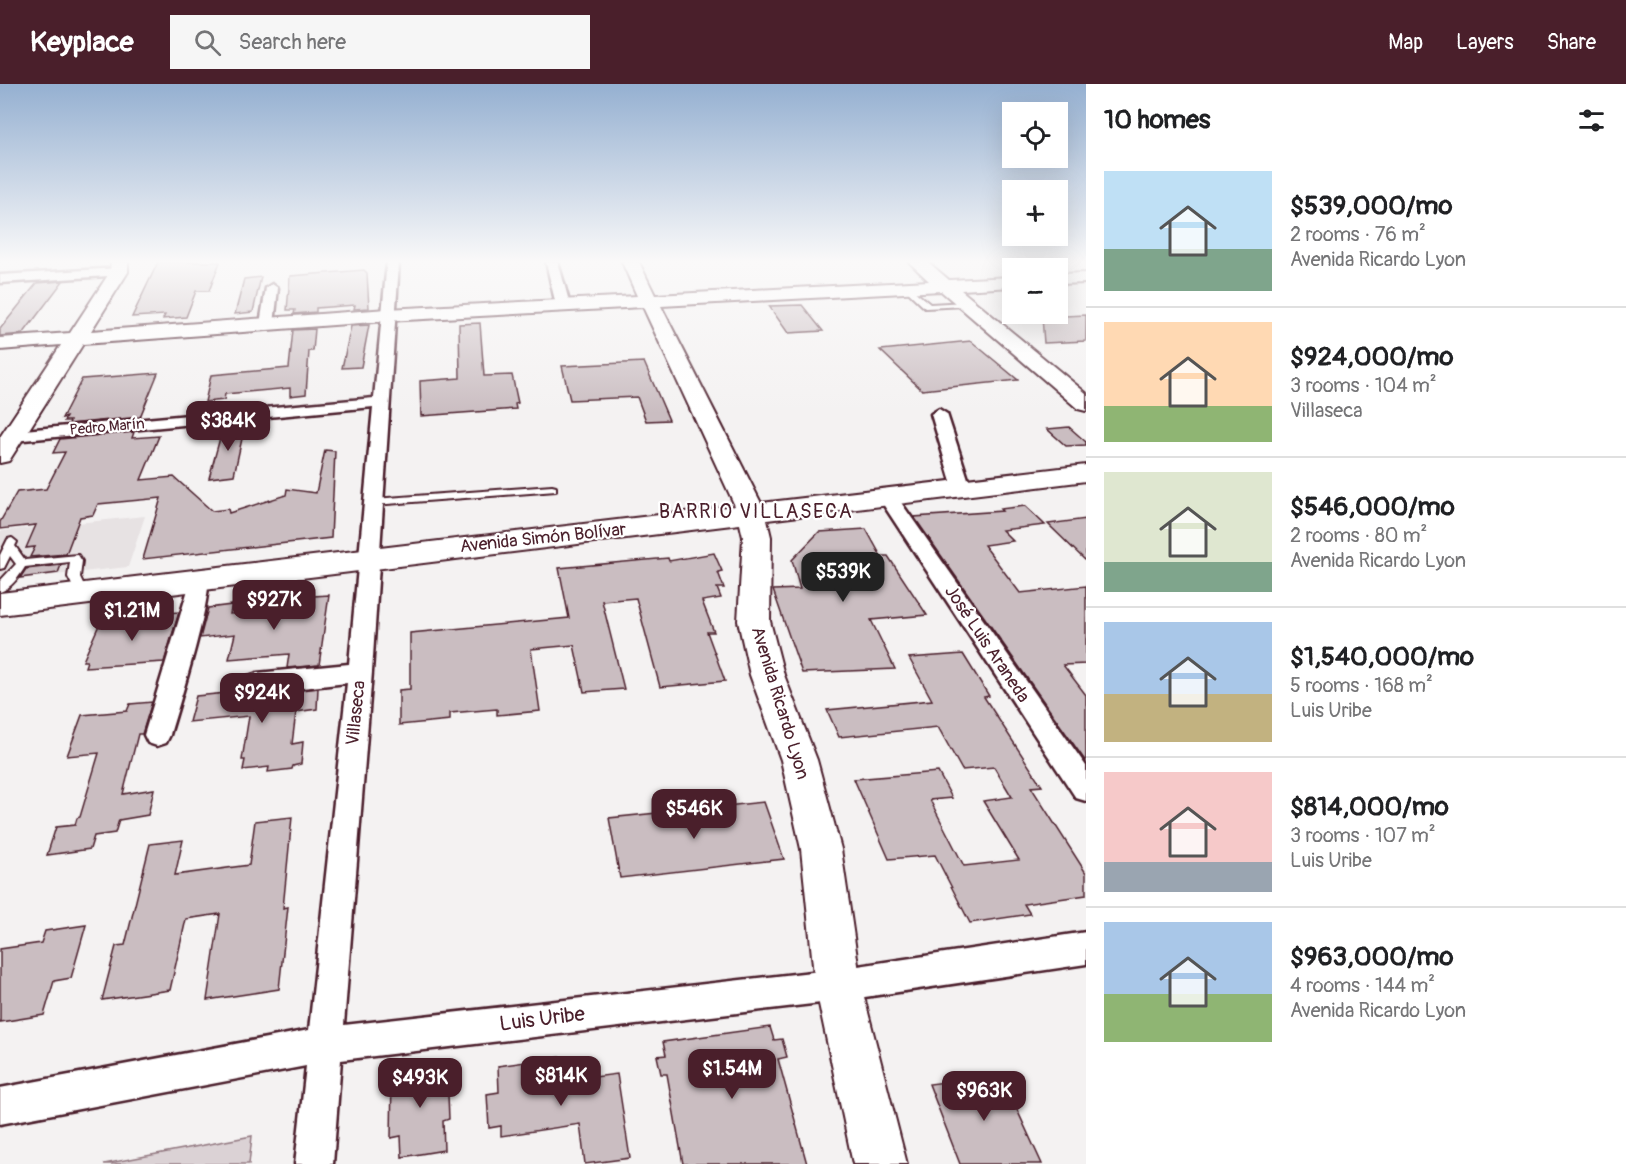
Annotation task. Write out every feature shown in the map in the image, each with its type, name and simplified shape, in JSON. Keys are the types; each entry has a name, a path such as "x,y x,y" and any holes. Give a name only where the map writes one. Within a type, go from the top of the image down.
{"street":[{"path":"0,456 6,430 84,312"},
{"path":"267,324 269,312"},
{"path":"0,344 433,312"},
{"name":"Avenida Ricardo Lyon","path":"654,312 752,513 756,537 754,621 767,675 799,760 821,849 838,985 880,1164"},
{"path":"976,312 1083,400"},
{"name":"Villaseca","path":"314,1164 360,672 387,315"},
{"name":"Pedro Marín","path":"6,430 380,402"},
{"path":"939,414 962,488"},
{"name":"Avenida Simón Bolívar","path":"0,604 78,581 200,578 1086,473"},
{"name":"José Luis Araneda","path":"888,498 1086,789"},
{"path":"157,735 196,601 200,578"},
{"path":"257,683 360,672"},
{"name":"Luis Uribe","path":"0,1106 324,1045 838,985 1086,948"}],"lane":[{"path":"374,502 552,489"},
{"path":"0,565 5,545"},
{"path":"5,545 19,571"},
{"path":"0,578 19,571 74,558 78,581"},
{"path":"0,588 19,571"}],"shaded area":[{"path":"145,516 128,567 0,581 0,531"},
{"path":"252,1136 249,1164 104,1164"}],"building":[{"path":"13,312 39,312 23,334 0,336 0,329"},
{"path":"134,312 188,312 186,317 163,319 165,315 132,317"},
{"path":"774,312 808,312 823,331 788,333"},
{"path":"1086,315 1086,341 1044,343 1043,324 1068,324 1068,316"},
{"path":"480,323 484,376 512,375 518,403 515,404 516,409 421,416 420,381 460,378 459,324"},
{"path":"369,325 361,367 342,368 351,326"},
{"path":"315,329 313,351 309,351 306,394 290,396 290,388 225,394 224,400 205,402 211,375 289,368 293,330"},
{"path":"971,341 1018,380 922,390 880,350"},
{"path":"644,362 669,420 646,421 637,397 570,400 562,366"},
{"path":"158,373 140,417 69,424 70,421 64,421 66,417 62,418 82,379"},
{"path":"245,425 234,475 209,478 223,427"},
{"path":"1069,427 1086,442 1086,445 1066,446 1047,429"},
{"path":"134,432 132,438 159,436 141,480 174,477 212,511 228,509 229,513 286,495 287,489 316,493 325,450 335,451 331,538 143,559 161,498 98,504 93,515 80,517 66,554 30,557 35,547 26,548 36,525 0,529 0,522 17,492 46,489 65,452 53,453 60,439"},
{"path":"1025,506 1045,525 1002,530 1013,541 984,545 1020,593 1086,586 1086,664 1063,665 1086,695 1086,762 914,517 1002,511 1000,509"},
{"path":"1086,519 1086,561 1048,524"},
{"path":"866,529 881,556 888,556 927,615 871,620 895,669 802,673 773,590 800,589 792,560 819,532"},
{"path":"714,553 722,571 718,572 724,588 717,588 721,598 702,601 714,632 707,632 725,681 660,687 636,598 602,601 624,689 584,692 574,645 531,649 540,711 497,715 497,709 450,713 450,720 399,725 399,690 410,689 410,633 569,618 559,568 668,558 669,561"},
{"path":"61,565 58,573 20,578 26,569"},
{"path":"329,595 319,665 287,668 289,654 229,659 235,634 200,638 208,608 232,605 230,614 296,609 297,597"},
{"path":"179,612 164,662 85,667 87,661 83,661 99,625 151,620 153,614"},
{"path":"963,654 989,696 984,697 1042,786 1031,787 1086,873 1086,895 1024,904 1030,914 970,923 935,855 889,859 854,779 938,772 952,798 930,800 964,866 1019,860 983,801 1012,797 994,767 962,770 938,727 839,737 827,710 932,700 909,658"},
{"path":"318,688 317,709 296,712 292,744 303,742 301,764 293,766 292,769 268,772 269,767 243,770 245,760 242,760 249,716 189,722 196,696 247,691 257,695"},
{"path":"152,702 142,734 138,734 123,794 154,789 148,815 119,820 115,833 94,836 90,849 47,855 56,827 75,825 77,818 80,817 99,753 67,756 82,715 127,711 130,704"},
{"path":"764,802 784,859 620,878 609,818"},
{"path":"292,817 283,908 288,907 279,989 207,1000 220,914 186,919 170,990 102,1000 116,946 125,945 150,844 183,840 175,875 249,865 255,821"},
{"path":"86,925 71,978 54,981 44,1015 0,1022 0,949 41,943 45,931"},
{"path":"770,1027 774,1040 782,1039 787,1057 778,1059 807,1164 683,1164 667,1074 661,1074 657,1056 666,1055 663,1042"},
{"path":"561,1057 564,1081 617,1074 630,1158 585,1164 580,1124 501,1136 501,1126 489,1128 487,1094 499,1092 498,1066"},
{"path":"436,1061 436,1072 447,1070 449,1119 443,1121 444,1150 402,1157 401,1136 391,1138 392,1078 403,1076 402,1067"},
{"path":"1001,1075 1042,1164 960,1164 929,1084"}],"district":[{"name":"BARRIO VILLASECA","path":"756,511"}]}
